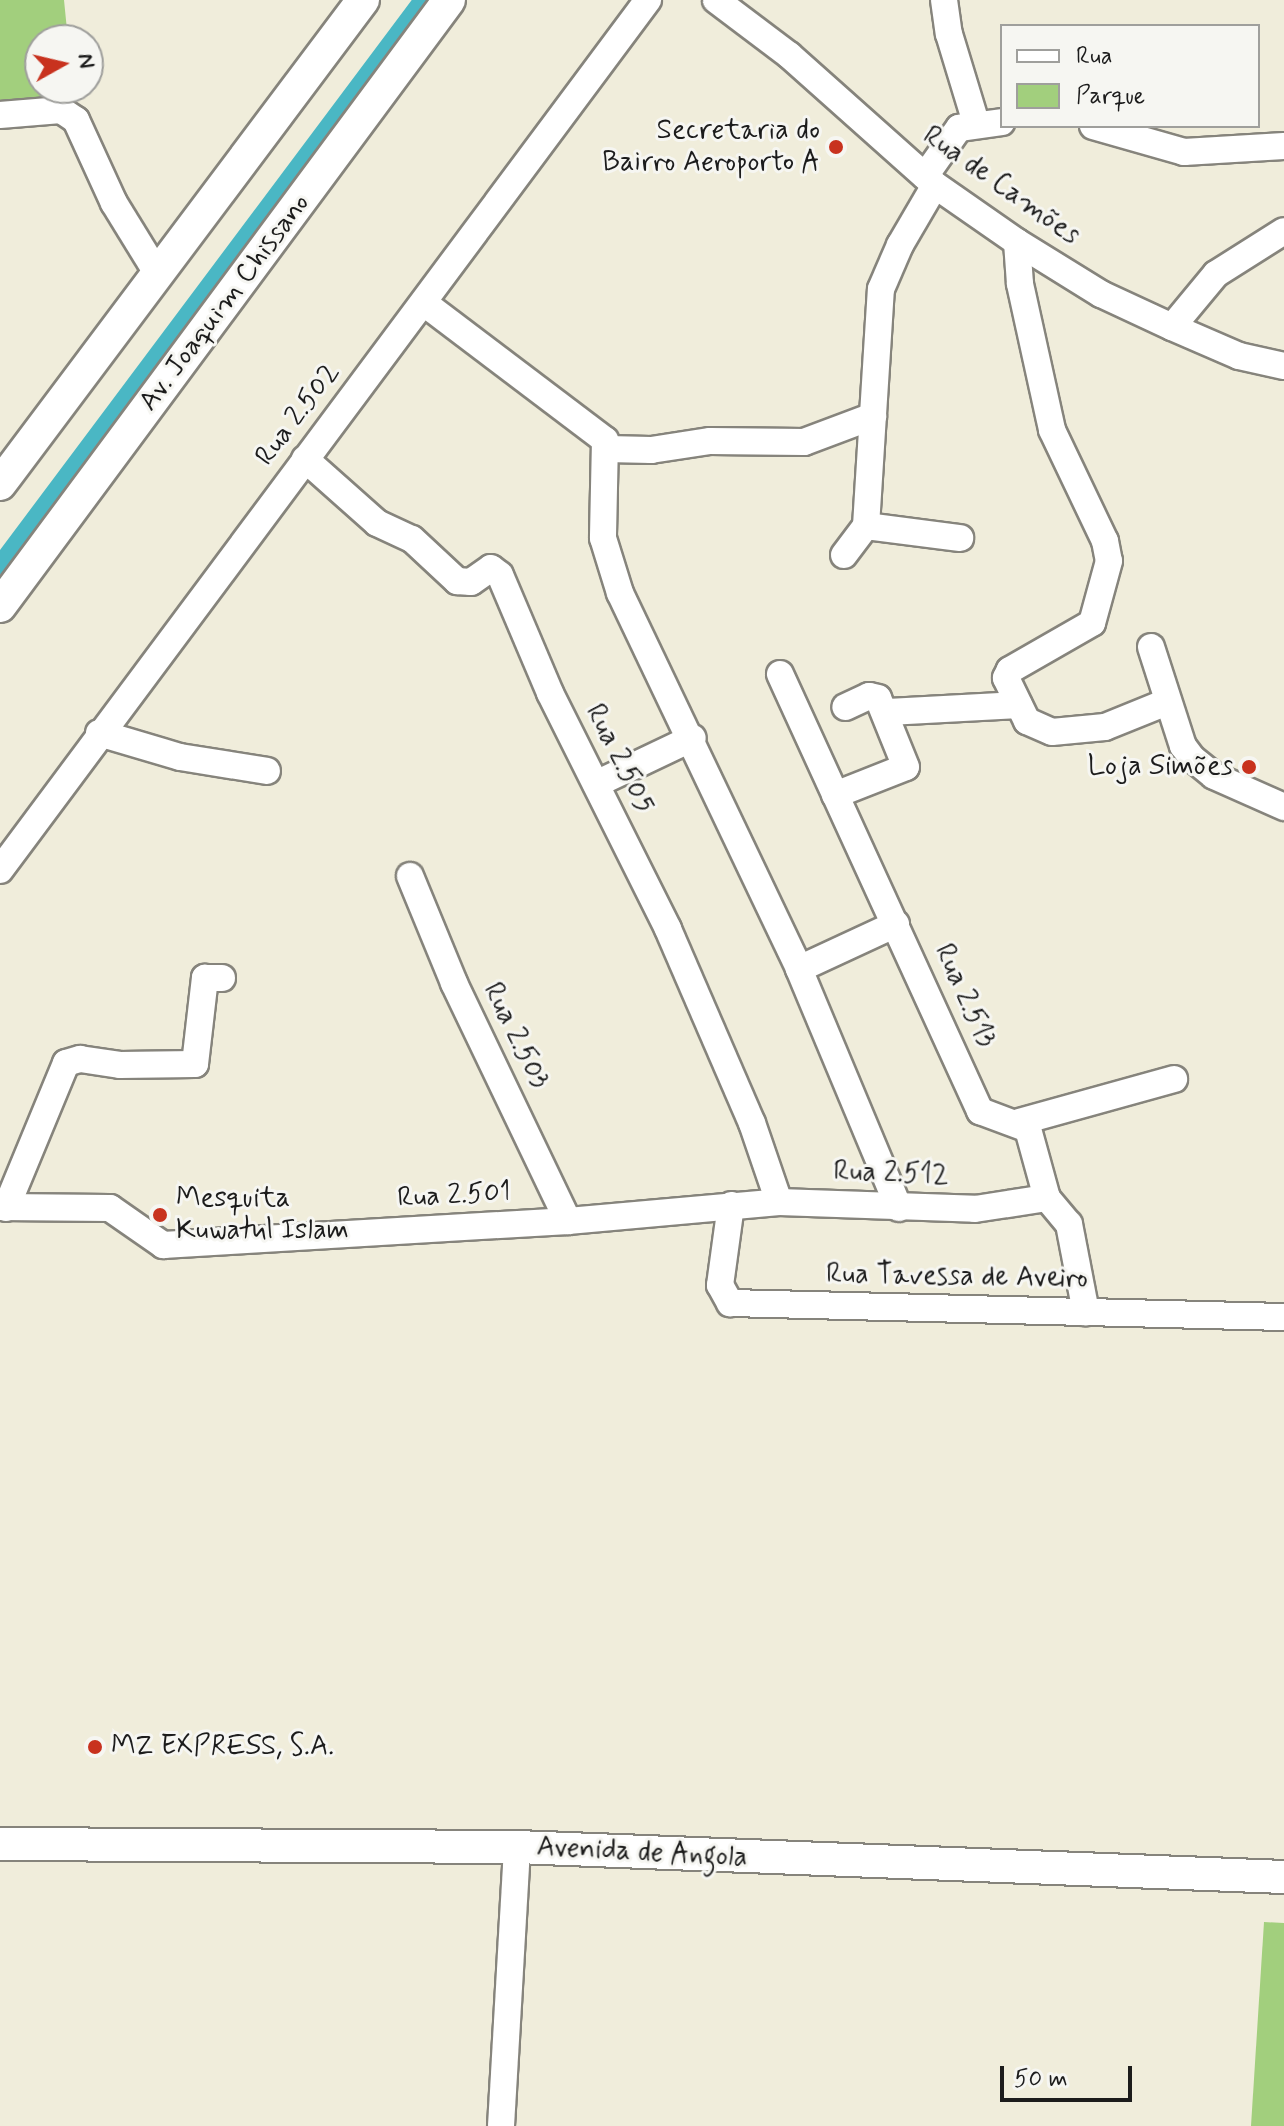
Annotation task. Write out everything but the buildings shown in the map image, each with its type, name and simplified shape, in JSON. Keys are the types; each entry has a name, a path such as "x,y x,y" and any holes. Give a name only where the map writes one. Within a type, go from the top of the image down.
{"main road":[{"path":"0,484 363,0"},
{"name":"Av. Joaquim Chissano","path":"0,606 449,0"},
{"name":"Avenida de Angola","path":"0,1844 517,1847 1284,1877"}],"street":[{"name":"Rua 2.502","path":"0,870 99,733 648,0"},
{"name":"Rua de Camões","path":"716,0 789,55 930,181 1017,242 1101,294 1172,327 1239,356 1284,366"},
{"path":"944,0 949,34 976,123"},
{"path":"0,115 61,110 76,120 114,203 157,273"},
{"path":"844,555 866,526 881,289 930,181 959,128 976,123 1000,122"},
{"path":"1100,128 1184,152 1284,146"},
{"path":"1172,327 1216,274 1284,231"},
{"path":"1017,242 1020,284 1052,430 1105,541 1109,561 1092,623 1008,673 1019,705 1036,728 1083,732 1167,702"},
{"path":"424,303 601,434 607,449 606,553 799,969 899,1208"},
{"path":"607,449 651,450 710,441 804,442 873,416"},
{"name":"Rua 2.505","path":"305,459 377,523 391,534 412,539 457,581 471,582 491,568 500,575 596,784 674,942 752,1123 779,1202"},
{"path":"866,526 960,538"},
{"path":"1151,647 1167,702 1192,758 1214,776 1284,807"},
{"name":"Rua 2.513","path":"780,674 980,1111 990,1118 1019,1122"},
{"path":"835,795 906,767 888,712 874,696 845,707"},
{"path":"888,712 1019,705"},
{"path":"99,733 180,757 267,771"},
{"path":"596,784 693,738"},
{"name":"Rua 2.503","path":"410,876 454,983 568,1221"},
{"path":"799,969 896,924"},
{"path":"3,1208 66,1063 80,1059 120,1065 195,1064 205,978 222,978"},
{"path":"1019,1122 1174,1079"},
{"path":"1019,1122 1028,1129 1047,1198 1069,1224 1086,1312"},
{"name":"Rua 2.512","path":"731,1205 779,1202 975,1209 1047,1198"},
{"name":"Rua 2.501","path":"3,1208 110,1208 163,1245 568,1221 731,1205"},
{"name":"Rua Tavessa de Aveiro","path":"731,1205 720,1285 730,1303 1284,1317"},
{"path":"501,2126 517,1847"}],"green space":[{"path":"0,0 64,0 66,24 24,24 24,102 0,104"},
{"path":"1264,1922 1284,1923 1284,2126 1251,2126"}],"waterway":[{"path":"0,565 423,0"}],"place":[{"name":"Secretaria do Bairro Aeroporto A","path":"836,147"},
{"name":"Loja Simões","path":"1249,767"},
{"name":"Mesquita Kuwatul Islam","path":"160,1215"},
{"name":"MZ EXPRESS, S.A.","path":"95,1747"}]}
